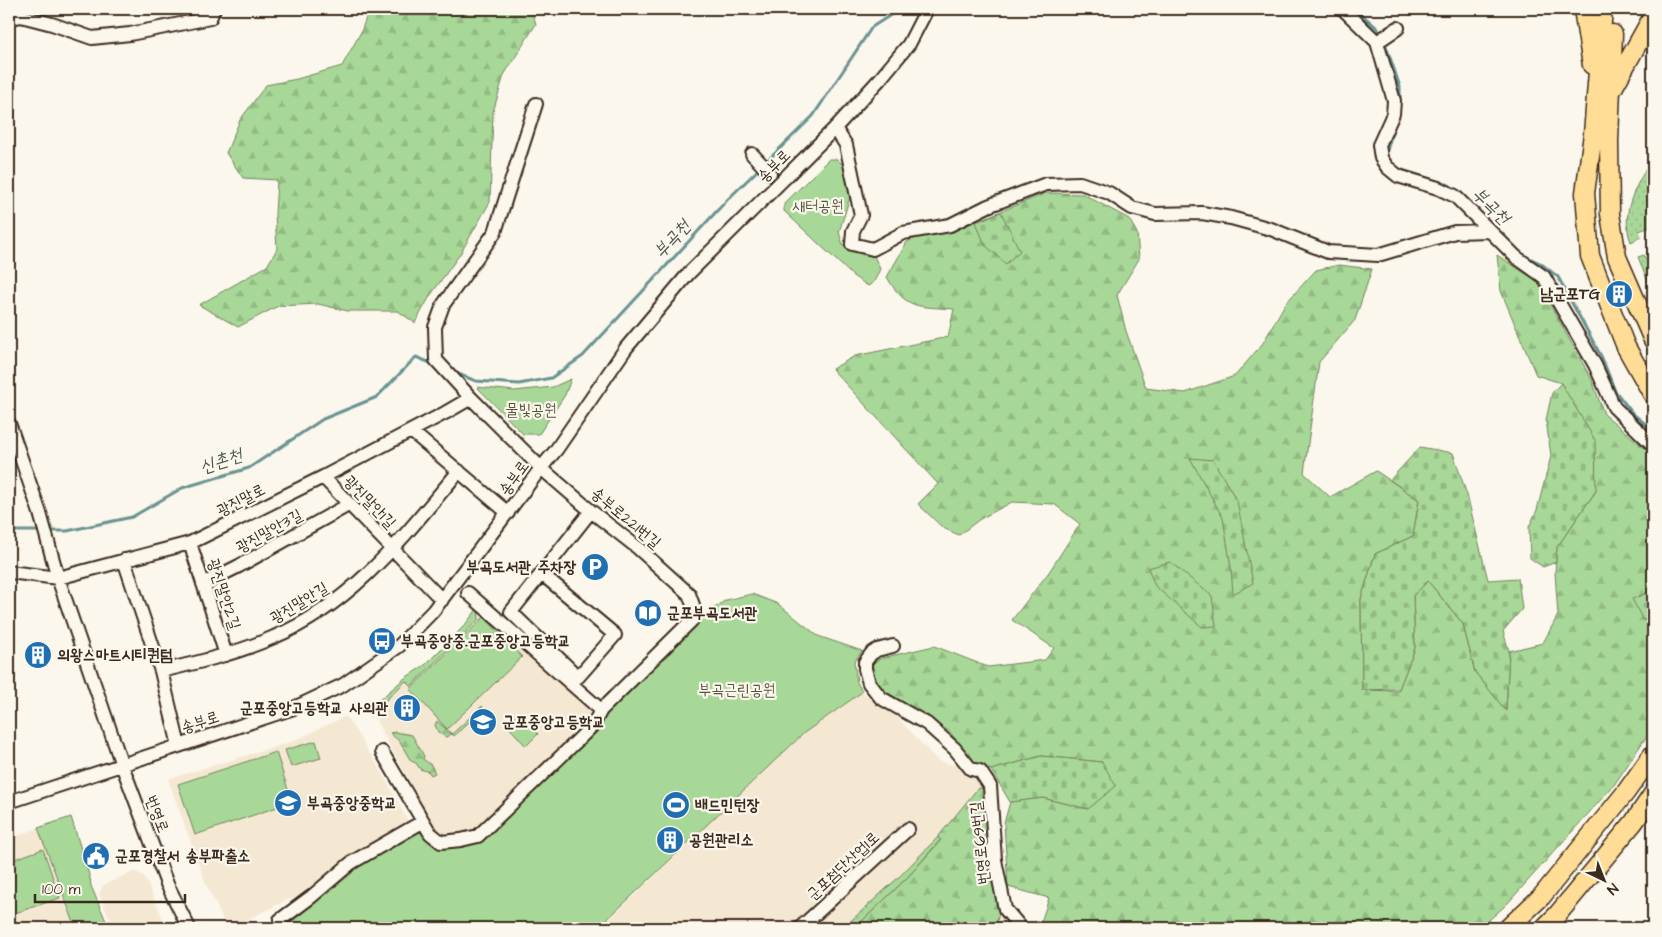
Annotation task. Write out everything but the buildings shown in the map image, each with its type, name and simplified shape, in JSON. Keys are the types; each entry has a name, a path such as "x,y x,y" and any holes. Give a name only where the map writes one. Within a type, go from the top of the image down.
{"highway":[{"path":"1583,9 1603,92"},
{"path":"1603,9 1603,92 1610,214 1617,257 1653,340"},
{"path":"1615,9 1603,92 1593,134 1585,193 1590,256 1626,347 1653,395"},
{"path":"1603,92 1653,16"},
{"path":"1508,928 1542,896 1626,792 1653,754"},
{"path":"1544,928 1634,822 1653,794"}],"street":[{"path":"9,18 21,16 52,24 92,38 130,34 198,22 210,18 214,9"},
{"name":"송부로","path":"9,802 294,708 344,686 399,646 442,600 556,450 626,348 689,273 834,128 880,79 908,44 927,9"},
{"path":"1343,9 1377,42 1394,101 1393,114 1379,145 1381,158 1398,176 1438,188 1455,196 1516,257 1544,277 1595,365 1614,407 1653,445"},
{"path":"1377,42 1398,28"},
{"name":"송부로221번길","path":"536,104 495,232 443,305 435,327 436,360 541,468 638,548 689,594 693,605 692,620 601,710"},
{"path":"834,128 846,145 861,215 853,231 852,244 873,249 903,233 950,225 988,206 1046,184 1080,183 1109,193 1132,208 1155,214 1202,213 1231,218 1272,229 1328,252 1378,255 1455,232 1489,232"},
{"path":"752,154 770,173"},
{"name":"광진말로","path":"9,572 58,578 190,543 411,431 466,393"},
{"name":"번영로","path":"9,423 40,513 58,578 122,765 167,884 189,928"},
{"path":"411,431 508,513"},
{"name":"광진말안길","path":"162,671 226,655 275,637 323,611 358,584 393,549 459,472"},
{"name":"광진말안1길","path":"323,477 442,600"},
{"name":"광진말안3길","path":"203,584 350,504"},
{"path":"542,574 615,635 578,677 511,612 591,511"},
{"name":"광진말안2길","path":"190,543 226,655"},
{"path":"124,560 162,671 180,746"},
{"path":"382,752 430,833 441,842 461,840 478,836 593,725 601,710 468,593"},
{"name":"번영로69번길","path":"893,646 877,650 871,654 866,662 865,669 869,683 881,698 927,724 955,749 971,769 980,771 990,786 995,860 1005,909 1021,928"},
{"path":"280,920 351,863 422,822"},
{"name":"군포첨단산업1로","path":"800,928 908,828"}],"shaded area":[{"name":"군포중앙고등학교","path":"478,608 594,709 591,719 473,832 443,836 435,828 374,717 371,707 405,678 425,665 464,626"},
{"path":"862,692 895,715 938,761 980,771 990,786 1005,909 1010,928 600,928 804,733"},
{"name":"부곡중앙중학교","path":"346,716 383,774 411,827 305,895 287,900 231,928 227,928 206,884 168,779 291,742"},
{"path":"38,828 76,928 9,928 9,839"},
{"path":"135,871 144,876 167,928 114,928 99,895 103,885"}],"green space":[{"path":"369,9 531,9 536,24 504,75 493,112 490,202 460,254 430,296 415,323 398,311 348,311 318,304 278,306 238,327 199,305 267,266 277,249 275,214 277,180 243,178 226,153 240,120 266,85 297,79 342,66 361,32"},
{"path":"1653,157 1653,226 1639,231 1641,237 1631,242 1627,219 1629,208 1636,187"},
{"name":"새터공원","path":"829,159 837,159 843,165 850,197 839,232 843,245 874,256 880,269 874,282 868,286 853,276 784,211 784,204"},
{"path":"1046,193 1083,194 1129,219 1137,233 1139,259 1117,295 1126,331 1146,388 1185,393 1235,376 1263,343 1285,304 1316,270 1339,265 1372,269 1355,320 1319,362 1304,473 1330,497 1376,471 1419,500 1413,536 1375,554 1361,599 1362,690 1398,691 1415,648 1413,596 1428,581 1463,624 1475,672 1506,710 1509,651 1543,643 1558,615 1555,572 1557,547 1596,491 1561,383 1536,375 1501,291 1497,255 1537,281 1592,380 1604,414 1647,450 1653,467 1653,591 1633,599 1643,619 1653,618 1653,727 1614,785 1507,904 1480,928 1039,928 1049,898 1008,887 1004,823 1010,802 1043,798 1088,809 1102,762 1041,756 991,770 972,763 950,732 879,687 870,664 882,658 934,646 988,667 1045,660 1054,648 1012,620 1049,572 1080,524 1054,504 1012,502 980,519 959,535 943,528 918,504 938,484 832,369 855,356 948,337 954,309 915,305 901,296 887,277 907,242 917,237 955,230"},
{"path":"1001,212 1020,251 1006,264 985,245 976,222"},
{"path":"1644,255 1653,276 1653,294 1638,257"},
{"name":"물빛공원","path":"571,379 565,395 539,434 523,434 477,387 514,391 553,387"},
{"path":"1561,383 1595,440 1596,491 1557,547 1556,562 1543,567 1530,558 1529,527 1537,510 1551,456 1546,420 1552,393"},
{"path":"1420,447 1453,453 1467,495 1488,580 1518,578 1522,609 1503,631 1509,651 1506,711 1475,672 1463,624 1428,581 1413,596 1415,648 1399,689 1362,690 1361,599 1375,554 1413,536 1419,500 1390,480"},
{"path":"1190,458 1213,460 1237,501 1253,583 1233,594 1231,567 1223,518"},
{"path":"1170,562 1212,596 1216,626 1202,627 1155,586 1148,568"},
{"path":"1653,591 1653,618 1643,620 1632,599"},
{"name":"부곡근린공원","path":"752,594 778,604 818,636 862,651 854,662 857,682 862,692 804,733 598,928 284,928 352,873 351,868 417,832 426,834 453,847 480,840 491,832 565,759 600,716 700,618 726,600"},
{"path":"478,608 479,619 411,686 406,681 386,700 371,707 405,678 425,665 464,626"},
{"path":"484,617 522,657 447,729 410,689"},
{"path":"482,706 483,709 454,736 452,734"},
{"path":"519,712 538,734 526,746 506,724"},
{"path":"437,721 452,734 446,737 438,732 435,725"},
{"path":"390,733 412,735 424,756 423,759 431,765 435,773 431,775 411,761 399,741"},
{"path":"316,741 321,758 291,767 285,750"},
{"path":"276,752 292,802 195,835 178,784"},
{"path":"1041,756 1102,762 1116,786 1088,809 1043,798 1010,802 991,770"},
{"path":"978,788 985,789 986,834 1000,906 997,922 1000,928 855,928 908,877 941,840 938,837"},
{"path":"71,817 91,886 109,928 76,928 38,828"},
{"path":"938,837 941,839 908,877 855,928 843,928 899,877"},
{"path":"43,849 60,898 9,915 9,861"}],"waterway":[{"name":"부곡천","path":"765,163 813,116 872,27 900,9"},
{"name":"부곡천","path":"1355,9 1377,28 1381,35"},
{"name":"부곡천","path":"1384,40 1400,87 1400,101"},
{"name":"부곡천","path":"1386,154 1393,129"},
{"name":"부곡천","path":"453,372 476,381 519,384 551,378 583,356 727,200 761,167"},
{"name":"부곡천","path":"1396,168 1449,185 1455,190"},
{"name":"부곡천","path":"1523,255 1540,263 1558,277 1602,358 1615,391 1633,414 1653,430"},
{"name":"신촌천","path":"49,531 67,531 132,517 182,488 249,468 323,419 377,397 416,357 433,364"},
{"name":"신촌천","path":"9,531 41,531"}],"place":[{"name":"남군포TG","path":"1619,294"},
{"name":"부곡도서관 주차장","path":"595,567"},
{"name":"군포부곡도서관","path":"648,613"},
{"name":"부곡중앙중.군포중앙고등학교","path":"382,641"},
{"name":"의왕스마트시티퀀텀","path":"38,655"},
{"name":"군포중앙고등학교 사의관","path":"407,708"},
{"name":"군포중앙고등학교","path":"483,722"},
{"name":"부곡중앙중학교","path":"288,803"},
{"name":"배드민턴장","path":"676,805"},
{"name":"공원관리소","path":"670,840"},
{"name":"군포경찰서 송부파출소","path":"96,856"}]}
